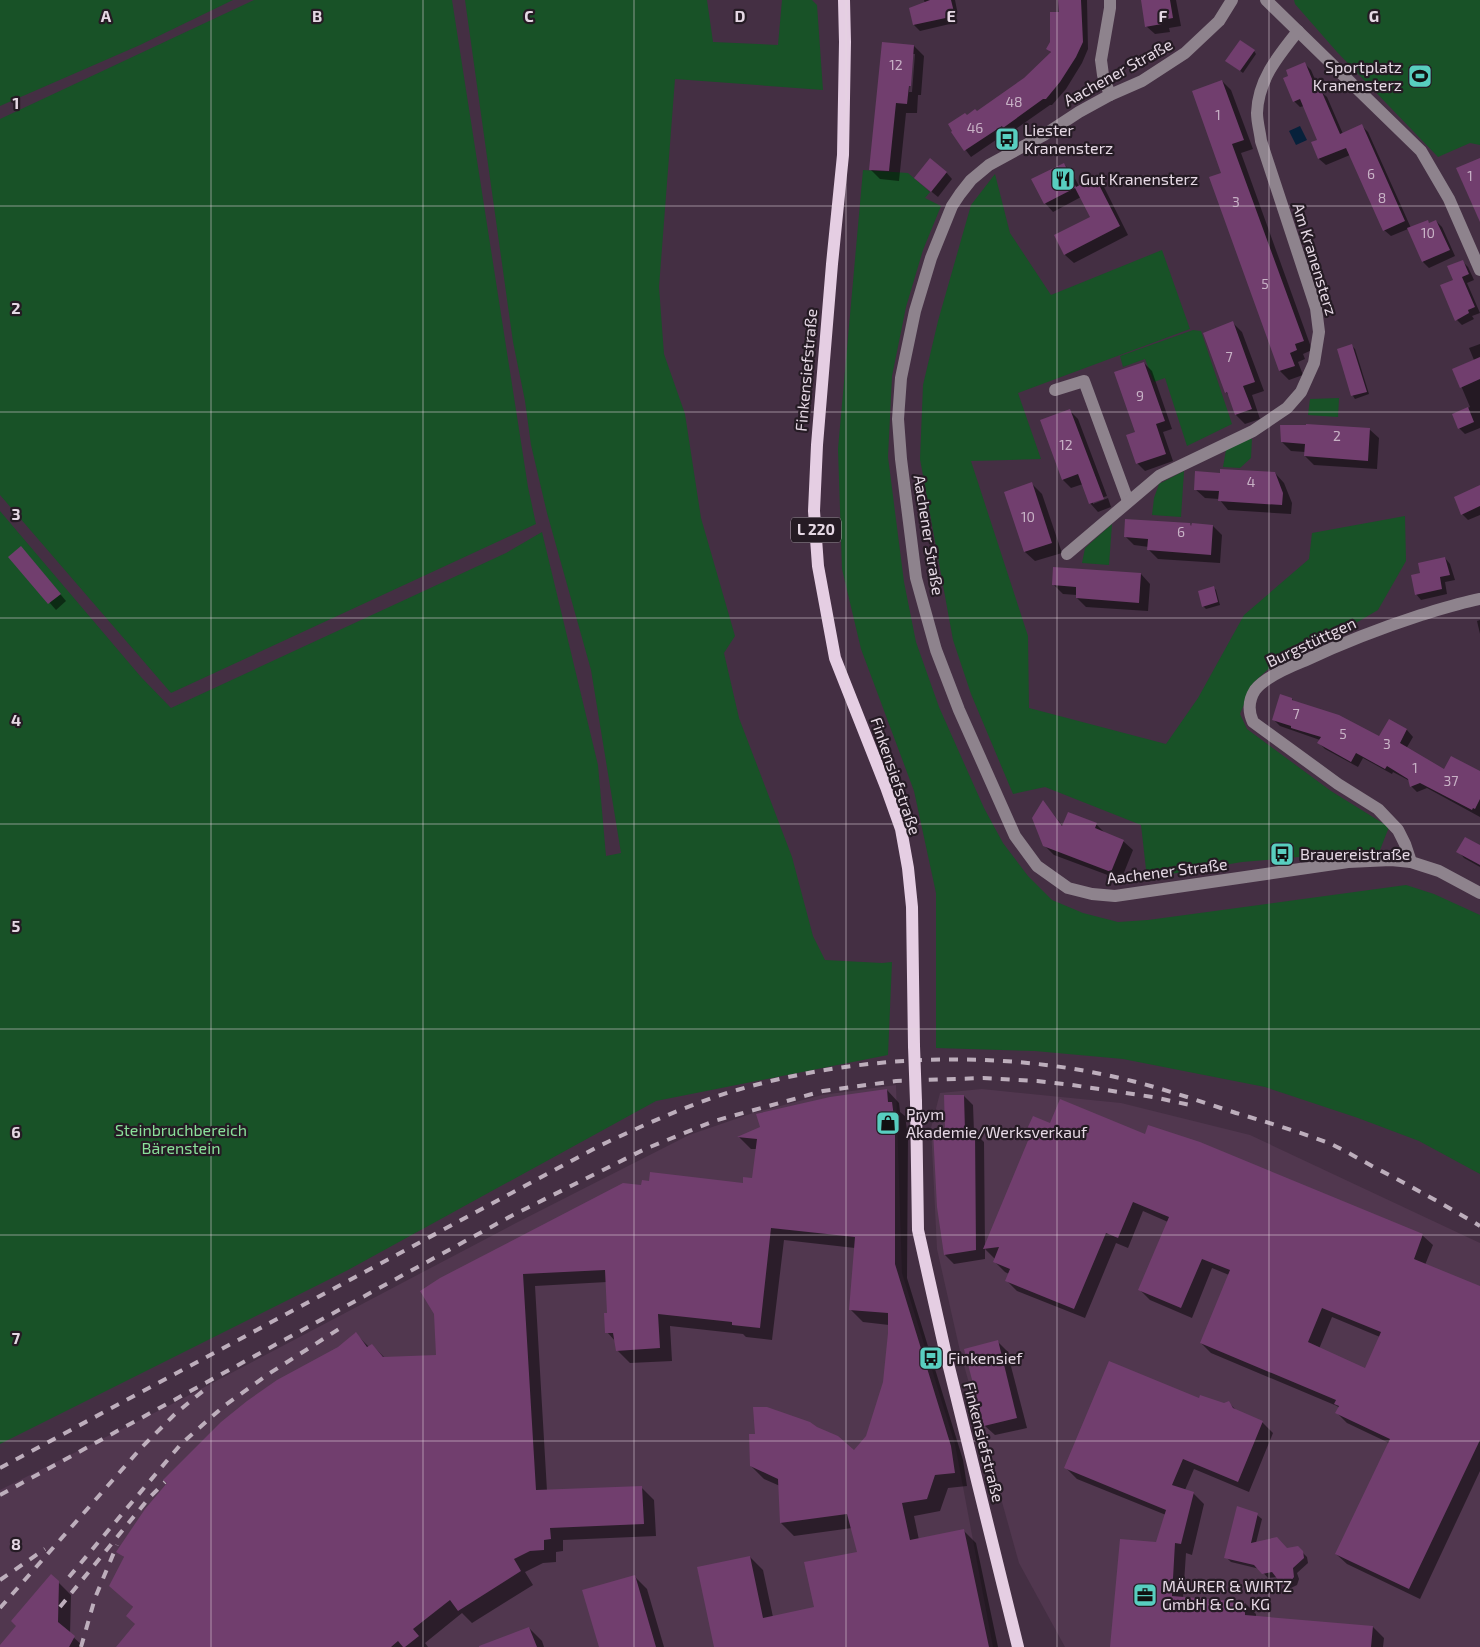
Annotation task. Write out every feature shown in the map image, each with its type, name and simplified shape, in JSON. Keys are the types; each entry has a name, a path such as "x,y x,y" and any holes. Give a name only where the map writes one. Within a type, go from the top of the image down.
{"main road":[{"name":"Finkensiefstraße","path":"844,0 843,156 816,445 814,511 817,557 835,658 901,828 912,907 918,1230 946,1355 1018,1647"}],"street":[{"path":"1110,0 1101,60 1103,75 1110,95"},
{"name":"Aachener Straße","path":"1232,0 1220,21 1185,53 1142,81 1110,95 989,165 971,180 952,206 931,258 915,311 901,378 898,419 901,459 916,578 936,650 1015,836 1036,866 1068,888 1092,894 1115,896 1348,862 1391,860 1410,862 1438,871 1480,893"},
{"path":"1266,0 1420,151 1449,199 1480,270"},
{"name":"Am Kranensterz","path":"1067,554 1159,476 1253,431 1287,408 1300,392 1314,363 1319,332 1316,308 1261,141 1257,115 1259,92 1271,66 1298,31"},
{"path":"1055,390 1084,380 1128,501"},
{"name":"Burgstüttgen","path":"1410,862 1405,844 1398,830 1378,809 1338,784 1253,722 1249,712 1251,698 1256,688 1280,672 1331,648 1394,624 1464,602 1480,599"}],"shaded area":[{"path":"896,1085 902,1273 955,1444 993,1647 0,1647 0,1490 176,1402 516,1223 689,1135 753,1113 822,1095"},
{"path":"982,1089 1121,1103 1250,1135 1480,1243 1480,1647 1065,1647 1019,1563 960,1351 937,1249 931,1128 940,1093"}],"green space":[{"path":"0,0 233,0 140,45 0,106"},
{"path":"254,0 452,0 528,487 536,524 171,693 0,495 0,119"},
{"name":"Steinbruchbereich Bärenstein","path":"465,0 707,0 713,42 778,45 782,0 812,0 817,5 823,90 675,79 659,287 664,354 685,414 701,518 735,636 724,653 739,718 792,857 813,936 825,960 892,962 888,1055 656,1101 348,1270 0,1444 0,511 141,677 171,708 506,553 542,532 598,765 606,856 621,853 591,670 547,513 531,445 525,401 513,342"},
{"name":"Sportplatz Kranensterz","path":"1294,0 1480,0 1480,145 1470,143 1438,157 1337,52 1295,4"},
{"path":"863,170 908,173 930,192 925,198 941,206 923,250 906,307 892,376 888,457 904,582 916,642 939,707 984,808 1003,843 1028,876 1052,900 1083,913 1118,922 1148,920 1406,885 1434,894 1480,915 1480,1174 1419,1141 1358,1118 1265,1087 1123,1059 1035,1051 936,1048 936,893 914,791 861,649 842,569 838,449"},
{"path":"995,174 1010,233 1051,295 1162,250 1190,329 1018,393 1041,459 971,461 1028,636 1029,708 1166,744 1198,698 1244,615 1309,559 1312,533 1405,516 1406,561 1378,610 1320,644 1274,664 1253,683 1240,714 1247,729 1331,791 1389,827 1380,850 1242,862 1147,878 1141,825 1045,787 1013,794 971,694 953,640 920,459 923,385 938,321 971,205"},
{"path":"1193,330 1201,331 1232,424 1187,446 1165,378 1154,382 1145,359 1123,367 1120,356"},
{"path":"1339,398 1338,417 1308,415 1310,399"},
{"path":"1252,438 1251,458 1240,468 1223,467 1226,450"},
{"path":"1184,471 1181,517 1152,515 1154,498 1159,484"},
{"path":"1112,524 1109,565 1082,563 1085,548"}],"water":[{"path":"1300,126 1307,140 1296,145 1289,131"}],"building":[{"path":"930,0 951,0 955,16 913,25 909,8"},
{"path":"1058,0 1081,0 1083,42 1076,57 1060,82 1046,99 1043,99 1003,128 1002,126 964,151 948,124 965,113 967,115 975,109 977,111 1024,78 1051,52 1046,49 1050,42 1050,12 1059,12"},
{"path":"1141,0 1170,0 1173,18 1162,20 1162,24 1145,27"},
{"path":"1240,40 1255,50 1240,71 1225,61"},
{"path":"882,42 914,45 911,86 909,86 907,104 896,103 889,171 869,170"},
{"path":"1305,62 1317,91 1321,90 1340,134 1362,124 1405,221 1383,231 1346,148 1318,159 1311,142 1317,140 1300,99 1293,102 1283,78 1288,76 1286,70"},
{"path":"1222,80 1244,140 1232,144 1304,341 1295,344 1297,350 1290,353 1295,366 1279,371 1209,177 1221,173 1192,91"},
{"path":"930,158 947,172 931,192 914,178"},
{"path":"1480,158 1480,222 1456,168"},
{"path":"1064,163 1076,187 1095,177 1120,226 1064,255 1054,235 1090,217 1075,188 1044,204 1031,179"},
{"path":"1428,220 1429,223 1436,220 1450,250 1422,262 1407,228"},
{"path":"1463,260 1469,274 1462,277 1475,307 1468,310 1469,313 1455,321 1440,285 1453,280 1447,266"},
{"path":"1233,321 1255,382 1243,386 1252,409 1235,415 1203,333"},
{"path":"1352,344 1367,392 1351,396 1337,349"},
{"path":"1480,357 1480,379 1460,388 1452,369"},
{"path":"1144,362 1165,421 1156,424 1166,454 1136,464 1126,435 1135,432 1114,372"},
{"path":"1468,407 1474,422 1458,429 1452,414"},
{"path":"1070,409 1104,499 1089,504 1078,474 1062,480 1040,420"},
{"path":"1306,424 1370,428 1368,461 1304,456 1305,444 1281,442 1280,425"},
{"path":"1220,469 1275,472 1283,493 1282,505 1218,501 1219,491 1194,490 1195,471 1220,473"},
{"path":"1032,482 1052,543 1024,552 1004,492"},
{"path":"1480,485 1480,506 1461,515 1454,497"},
{"path":"1125,519 1190,523 1191,526 1192,523 1213,525 1211,555 1147,550 1148,539 1124,537"},
{"path":"21,546 61,594 48,604 8,557"},
{"path":"1445,557 1450,575 1440,577 1442,589 1415,595 1411,575 1420,573 1418,563"},
{"path":"1053,567 1141,573 1139,603 1076,598 1076,587 1052,585"},
{"path":"1214,586 1218,602 1202,607 1198,591"},
{"path":"1280,694 1292,698 1292,700 1339,715 1379,736 1389,719 1407,729 1400,743 1444,769 1451,756 1480,771 1480,799 1475,809 1473,808 1472,810 1420,783 1410,787 1408,779 1387,766 1385,769 1356,753 1351,762 1317,743 1321,737 1272,720"},
{"path":"1043,800 1062,826 1068,812 1097,823 1095,828 1124,840 1111,872 1043,846 1032,818"},
{"path":"1465,837 1480,845 1480,865 1456,852"},
{"path":"887,1089 888,1102 892,1102 895,1124 895,1264 951,1446 955,1473 935,1475 927,1499 902,1503 910,1540 964,1529 989,1647 714,1647 697,1567 750,1556 763,1618 814,1607 804,1562 857,1552 847,1514 780,1523 778,1479 750,1466 749,1434 755,1434 753,1407 767,1407 810,1422 838,1436 854,1450 866,1436 883,1382 888,1313 849,1310 855,1237 771,1228 760,1328 732,1325 732,1322 658,1314 660,1348 616,1351 613,1333 605,1333 604,1313 607,1313 605,1270 523,1274 536,1490 642,1486 644,1524 550,1528 551,1539 544,1540 544,1550 530,1551 514,1559 521,1571 458,1611 450,1600 413,1629 419,1636 405,1647 398,1641 391,1647 116,1647 135,1624 126,1616 133,1607 109,1586 124,1557 116,1552 145,1509 167,1483 163,1480 221,1422 247,1401 277,1380 338,1347 356,1332 367,1347 372,1344 383,1357 436,1355 434,1314 420,1291 440,1278 623,1183 641,1185 642,1180 649,1181 650,1172 743,1183 743,1177 752,1178 757,1139 737,1137 760,1127 756,1114 830,1097"},
{"path":"944,1095 964,1095 965,1131 975,1131 976,1250 944,1255 937,1207 933,1131 945,1131"},
{"path":"1060,1099 1145,1134 1148,1125 1200,1142 1423,1234 1414,1259 1480,1286 1480,1440 1409,1589 1335,1554 1390,1439 1335,1413 1339,1406 1334,1404 1336,1400 1200,1343 1230,1270 1202,1259 1181,1308 1138,1290 1169,1217 1133,1202 1118,1238 1106,1233 1074,1309 1005,1281 1010,1269 993,1262 999,1247 983,1249 1032,1131 1027,1129 1033,1116 1050,1123","holes":["1322,1308 1381,1332 1365,1368 1308,1342"]},
{"path":"998,1340 1017,1418 984,1426 964,1349"},
{"path":"1109,1361 1199,1398 1200,1395 1224,1403 1229,1401 1233,1408 1263,1421 1238,1482 1183,1459 1172,1485 1194,1492 1181,1544 1175,1543 1172,1596 1245,1602 1245,1615 1373,1626 1371,1647 1110,1647 1120,1539 1156,1542 1166,1510 1064,1468"},
{"path":"1237,1506 1258,1513 1251,1543 1277,1537 1287,1548 1298,1546 1303,1551 1304,1558 1293,1568 1294,1577 1289,1583 1286,1584 1279,1581 1272,1572 1262,1574 1254,1565 1224,1558"},
{"path":"51,1574 59,1581 58,1622 75,1636 69,1647 0,1647 16,1626 11,1621"},
{"path":"635,1575 656,1647 599,1647 582,1590"},
{"path":"529,1627 537,1647 479,1647 479,1646"}],"railway":[{"path":"0,1468 599,1146 667,1115 737,1090 784,1078 832,1069 881,1063 979,1060 1077,1069 1124,1079 1152,1086 1329,1143 1480,1226"},
{"path":"0,1495 513,1215 645,1149 714,1121 823,1091 896,1081 983,1078 1072,1085 1153,1097 1190,1105"},
{"path":"69,1577 181,1444 224,1406 270,1373 342,1327"},
{"path":"0,1608 141,1448 176,1413 203,1391"},
{"path":"60,1607 149,1498 165,1482"},
{"path":"81,1647 95,1598 117,1545"},
{"path":"0,1580 45,1549"}],"place":[{"name":"Sportplatz Kranensterz","path":"1420,76"},
{"name":"Liester Kranensterz","path":"1007,139"},
{"name":"Gut Kranensterz","path":"1063,179"},
{"name":"Brauereistraße","path":"1282,854"},
{"name":"Prym Akademie/Werksverkauf","path":"888,1123"},
{"name":"Finkensief","path":"931,1358"},
{"name":"MÄURER & WIRTZ GmbH & Co. KG","path":"1145,1595"}]}
